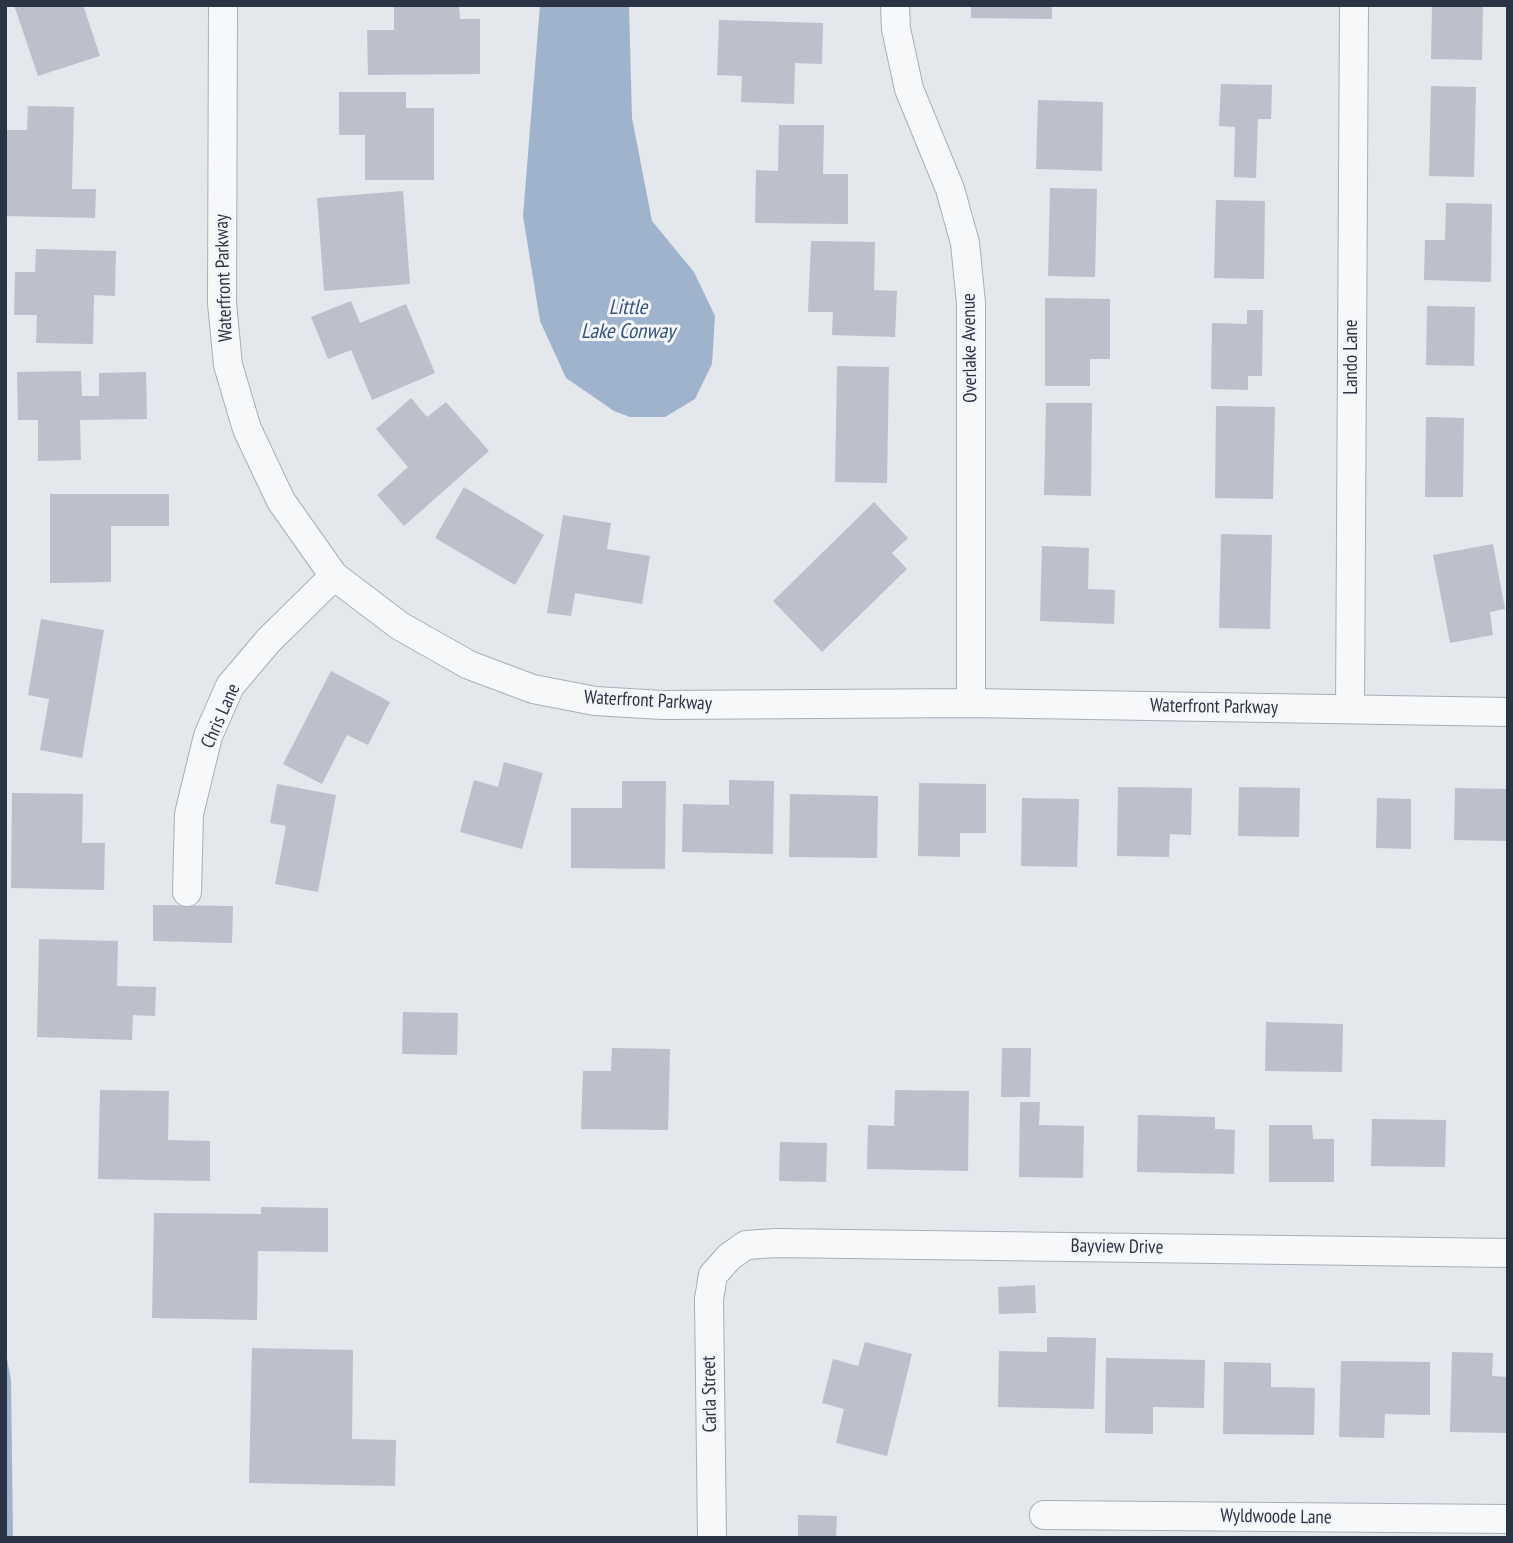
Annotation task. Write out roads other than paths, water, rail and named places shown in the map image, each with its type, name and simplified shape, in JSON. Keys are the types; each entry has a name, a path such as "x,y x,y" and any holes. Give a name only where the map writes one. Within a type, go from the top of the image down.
{"street":[{"name":"Waterfront Parkway","path":"223,5 222,303 228,365 247,429 281,501 334,576 400,626 469,665 533,690 595,701 663,705 971,703 1508,712"},
{"name":"Overlake Avenue","path":"895,5 896,29 909,89 950,189 965,243 971,303 971,703"},
{"name":"Lando Lane","path":"1350,709 1354,5"},
{"name":"Chris Lane","path":"187,892 189,814 208,736 230,686 269,640 334,576"},
{"name":"Bayview Drive","path":"729,1257 746,1245 776,1242 1508,1252"},
{"name":"Carla Street","path":"712,1538 709,1299 713,1275 729,1257"},
{"name":"Wyldwoode Lane","path":"1044,1515 1508,1519"}],"water":[{"name":"Little Lake Conway","path":"540,5 629,5 632,118 652,221 694,272 715,316 712,364 695,399 665,417 630,417 614,411 566,378 540,321 523,216"},
{"path":"5,1348 11,1380 13,1538 5,1538"}]}
